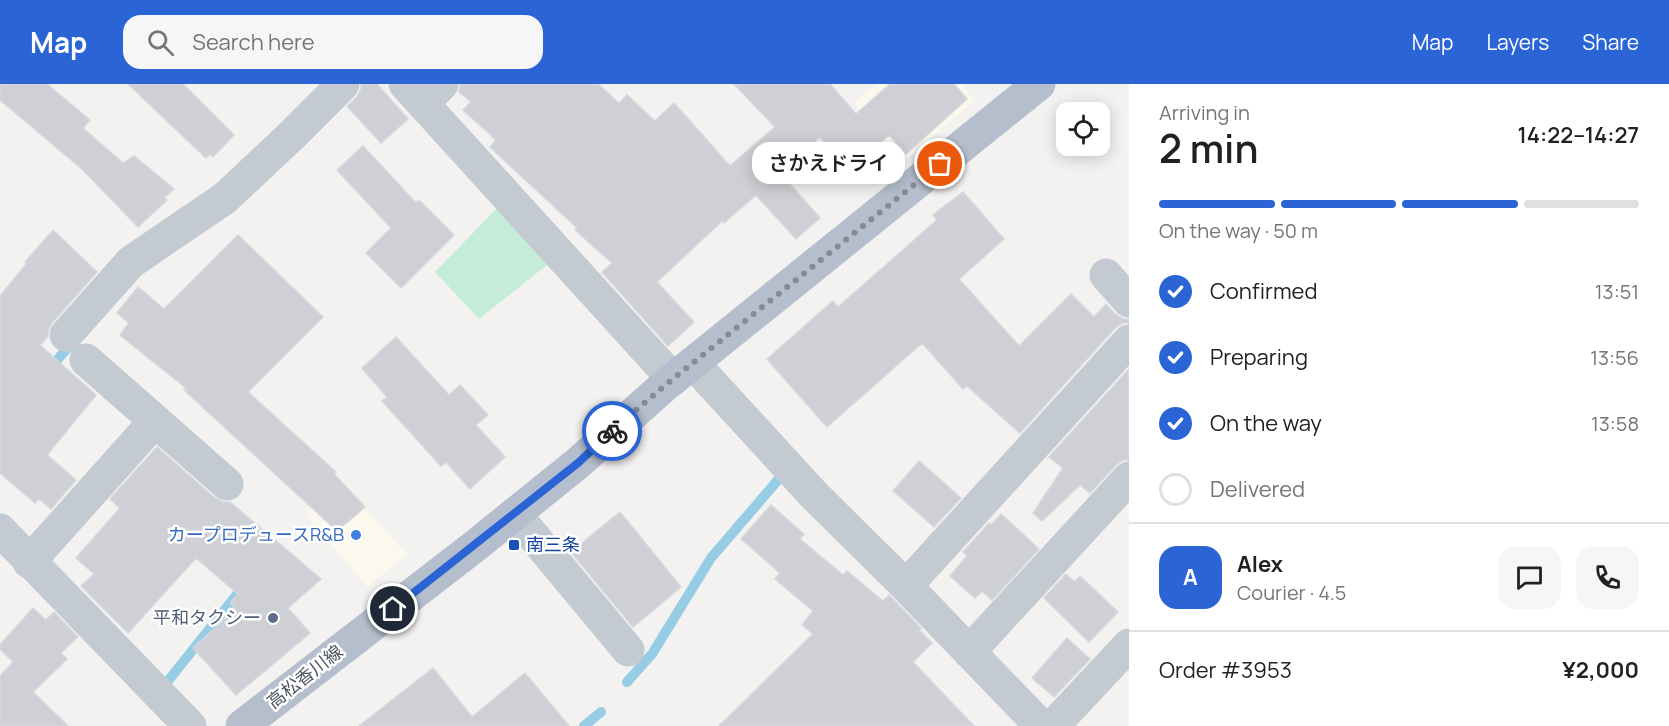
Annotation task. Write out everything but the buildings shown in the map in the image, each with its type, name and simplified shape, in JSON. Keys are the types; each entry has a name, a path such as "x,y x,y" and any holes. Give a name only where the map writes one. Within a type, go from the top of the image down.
{"main road":[{"name":"高松香川線","path":"242,726 515,514 578,463 639,406 1039,84"}],"street":[{"path":"227,484 76,347 131,262 225,198 343,84"},
{"path":"423,91 683,371 906,586 1041,726"},
{"path":"1106,275 1129,301"},
{"path":"906,586 1129,341"},
{"path":"29,562 155,421"},
{"path":"969,652 1129,478"},
{"path":"515,514 628,650"},
{"path":"0,530 190,726"},
{"path":"1053,726 1129,645"}],"shaded area":[{"path":"877,84 962,84 975,101 903,161 854,103"},
{"name":"カープロデュースR&B","path":"337,477 407,555 367,587 307,515"}],"green space":[{"path":"501,204 552,261 479,319 435,272"}],"waterway":[{"path":"48,370 74,341"},
{"path":"627,682 652,654 711,558 784,473"},
{"path":"164,686 246,583"},
{"path":"584,726 601,712"}],"way so far":[{"path":"612,431 639,406 940,164"}],"place":[{"name":"さかえドライ","path":"940,164"},
{"name":"カープロデュースR&B","path":"356,535"},
{"name":"南三条","path":"514,545"},
{"name":"平和タクシー","path":"273,618"}],"route":[{"path":"393,609 578,463 612,431"}]}
